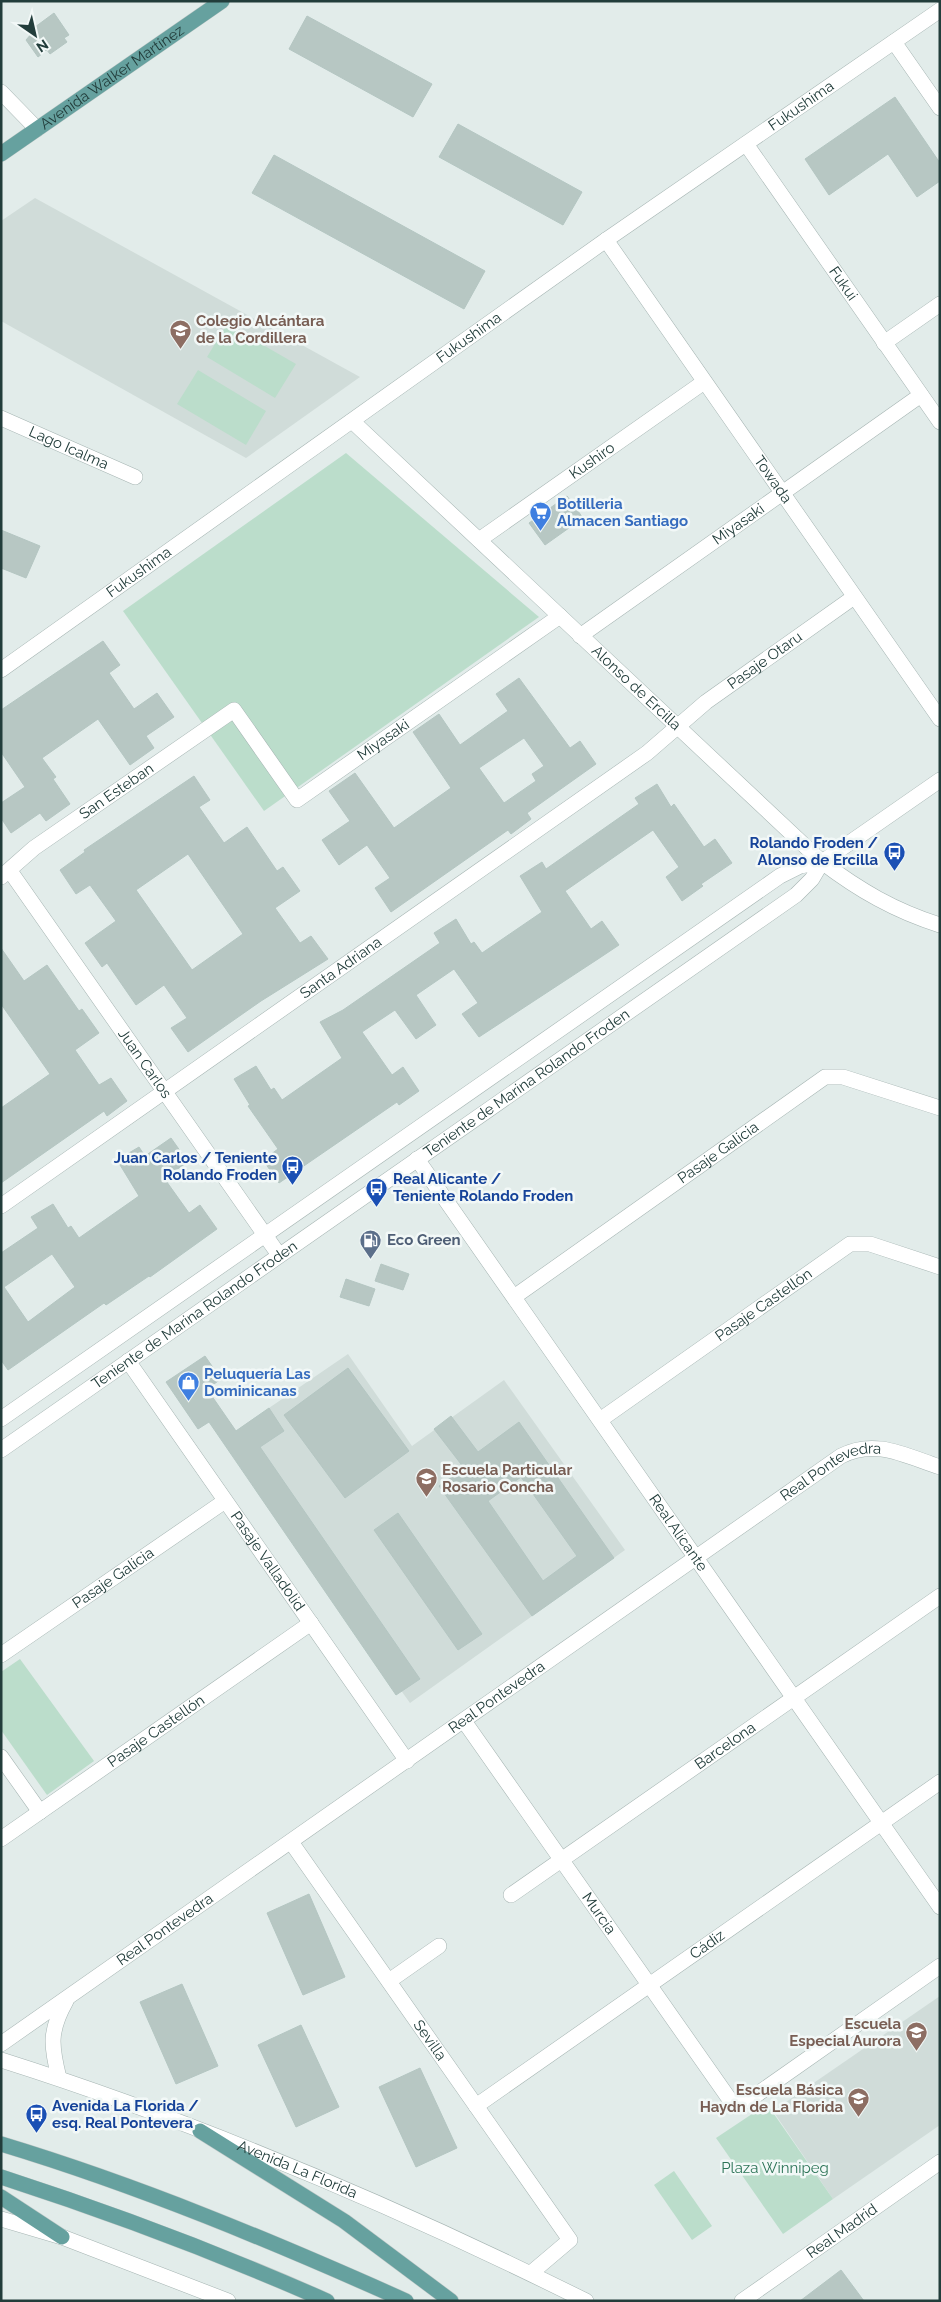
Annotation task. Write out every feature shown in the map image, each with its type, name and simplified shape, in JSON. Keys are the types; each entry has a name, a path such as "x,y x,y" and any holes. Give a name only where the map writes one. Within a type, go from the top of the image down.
{"main road":[{"name":"Avenida Walker Martínez","path":"1,154 222,1"},
{"path":"200,2131 344,2221 451,2301"},
{"path":"1,2144 108,2179 184,2207 406,2301"},
{"path":"1,2177 122,2218 209,2251 327,2301"},
{"path":"1,2197 62,2237"}],"street":[{"name":"Fukushima","path":"1,670 606,240 940,10"},
{"path":"894,42 940,108"},
{"path":"1,92 37,129"},
{"name":"Fukui","path":"746,144 940,422"},
{"name":"Towada","path":"606,240 940,719"},
{"path":"884,342 940,304"},
{"name":"Kushiro","path":"479,540 704,382"},
{"name":"Miyasaki","path":"580,636 921,395"},
{"name":"Lago Icalma","path":"1,418 135,477"},
{"name":"Alonso de Ercilla","path":"352,421 822,862 877,900 911,916 940,925"},
{"name":"Pasaje Otaru","path":"677,727 706,702 854,597"},
{"name":"Miyasaki","path":"234,710 297,800 560,616"},
{"name":"San Esteban","path":"6,874 34,848 234,710"},
{"name":"Santa Adriana","path":"1,1206 647,753 677,727"},
{"name":"Teniente de Marina Rolando Froden","path":"1,1419 780,876 800,866 822,862 940,780"},
{"name":"Teniente de Marina Rolando Froden","path":"1,1450 796,895 812,879 822,862"},
{"name":"Juan Carlos","path":"6,874 165,1092 279,1255"},
{"name":"Pasaje Galicia","path":"514,1297 825,1077 843,1077 940,1108"},
{"name":"Real Alicante","path":"417,1159 940,1907"},
{"name":"Pasaje Castellón","path":"600,1420 850,1244 870,1244 940,1267"},
{"name":"Pasaje Valladolid","path":"128,1362 407,1761"},
{"name":"Real Pontevedra","path":"1,2044 67,2000 851,1450 862,1447 882,1448 940,1467"},
{"name":"Pasaje Galicia","path":"1,1655 225,1501"},
{"name":"Barcelona","path":"511,1895 940,1596"},
{"name":"Pasaje Castellón","path":"1,1840 311,1623"},
{"name":"Murcia","path":"464,1721 726,2094 736,2102 749,2100 940,1966"},
{"path":"1,1757 40,1812"},
{"name":"Cádiz","path":"476,2106 940,1782"},
{"name":"Sevilla","path":"291,1842 570,2240 531,2274"},
{"path":"389,1981 439,1946"},
{"name":"Real Pontevedra","path":"59,2078 52,2037 55,2024 67,2000"},
{"name":"Avenida La Florida","path":"1,2060 59,2078 302,2169 586,2301"},
{"name":"Real Madrid","path":"744,2300 940,2162"},
{"path":"1,2219 62,2237 228,2301"}],"shaded area":[{"name":"Colegio Alcántara de la Cordillera","path":"35,198 360,377 246,458 1,321 1,221"},
{"name":"Escuela Particular Rosario Concha","path":"348,1354 412,1446 504,1380 625,1550 410,1703 222,1440"},
{"name":"Escuela Básica Haydn de La Florida","path":"940,1996 940,2125 833,2199 773,2111"}],"green space":[{"path":"227,324 296,364 275,398 207,357"},
{"path":"198,370 266,411 246,445 177,404"},
{"path":"346,453 539,617 264,811 123,611"},
{"path":"20,1659 94,1761 47,1795 1,1730 1,1672"},
{"name":"Plaza Winnipeg","path":"767,2104 833,2199 783,2234 716,2138"},
{"path":"674,2171 712,2226 692,2240 654,2185"}],"building":[{"path":"54,13 69,35 64,38 67,42 50,54 47,50 38,57 26,40 32,33 31,30"},
{"path":"307,16 432,84 413,117 289,49"},
{"path":"895,97 940,163 940,181 917,197 888,154 829,195 805,159"},
{"path":"458,124 582,192 563,225 439,157"},
{"path":"274,155 485,271 464,309 252,193"},
{"path":"567,496 583,518 545,545 529,523"},
{"path":"1,530 40,546 26,578 1,568"},
{"path":"103,641 120,665 109,673 134,709 157,693 174,717 146,736 154,748 130,765 98,719 42,758 56,777 53,779 70,804 46,821 40,813 11,833 1,818 1,803 25,787 1,752 1,710"},
{"path":"519,678 570,748 580,741 596,764 527,813 531,819 511,834 508,830 391,912 375,888 390,878 367,845 339,865 322,840 350,821 329,791 355,773 394,828 451,788 413,732 439,714 460,745 508,711 496,694","holes":["524,738 544,766 532,774 536,781 504,803 479,768"]},
{"path":"194,776 210,800 199,807 224,843 247,827 277,871 283,867 300,891 275,908 300,943 311,936 328,959 261,1001 188,1052 171,1028 187,1018 164,985 136,1005 107,963 102,967 85,943 116,921 90,885 76,894 60,870 85,852 84,850","holes":["188,854 243,934 192,970 136,890"]},
{"path":"657,784 671,807 674,804 704,847 715,839 732,863 701,884 703,886 682,901 666,877 679,867 653,830 565,891 591,929 602,921 619,945 479,1037 462,1014 478,1003 454,969 416,995 436,1025 416,1039 395,1010 362,1032 392,1075 403,1067 419,1091 399,1105 397,1102 279,1183 263,1160 278,1149 248,1106 250,1105 234,1079 256,1066 271,1090 274,1088 282,1100 342,1058 320,1022 343,1010 440,943 434,933 456,919 471,944 474,942 482,953 542,912 520,876 542,862 546,869 639,804 635,798"},
{"path":"1,948 24,981 47,965 79,1011 82,1009 99,1033 75,1050 99,1085 111,1078 127,1101 107,1116 104,1111 1,1183 1,1108 50,1074 1,1004"},
{"path":"171,1138 188,1162 164,1178 189,1213 200,1205 217,1229 150,1277 106,1305 104,1303 8,1370 1,1360 1,1253 38,1228 31,1217 53,1204 68,1228 71,1226 79,1238 139,1196 117,1160 139,1147 145,1156","holes":["52,1254 75,1287 28,1322 4,1287"]},
{"path":"381,1264 409,1274 403,1290 375,1281"},
{"path":"346,1279 375,1289 369,1306 340,1297"},
{"path":"205,1356 221,1379 207,1389 236,1431 269,1408 284,1431 260,1447 420,1679 396,1695 209,1422 198,1429 166,1382"},
{"path":"348,1368 409,1451 345,1498 284,1415"},
{"path":"451,1416 478,1452 519,1422 614,1558 532,1616 439,1486 464,1468 434,1429","holes":["521,1477 577,1556 543,1581 488,1501"]},
{"path":"398,1513 482,1634 458,1650 374,1530"},
{"path":"309,1894 345,1977 303,1995 267,1913"},
{"path":"182,1984 218,2066 176,2084 140,2002"},
{"path":"301,2025 339,2107 296,2127 258,2045"},
{"path":"420,2068 457,2148 416,2167 379,2087"},
{"path":"841,2270 864,2301 800,2301"}],"place":[{"name":"Colegio Alcántara de la Cordillera","path":"180,349"},
{"name":"Botilleria Almacen Santiago","path":"541,532"},
{"name":"Rolando Froden / Alonso de Ercilla","path":"894,871"},
{"name":"Juan Carlos / Teniente Rolando Froden","path":"293,1186"},
{"name":"Real Alicante / Teniente Rolando Froden","path":"377,1207"},
{"name":"Eco Green","path":"371,1259"},
{"name":"Peluquería Las Dominicanas","path":"188,1402"},
{"name":"Escuela Particular Rosario Concha","path":"426,1498"},
{"name":"Escuela Especial Aurora","path":"917,2052"},
{"name":"Escuela Básica Haydn de La Florida","path":"859,2118"},
{"name":"Avenida La Florida / esq. Real Pontevera","path":"36,2134"}]}
